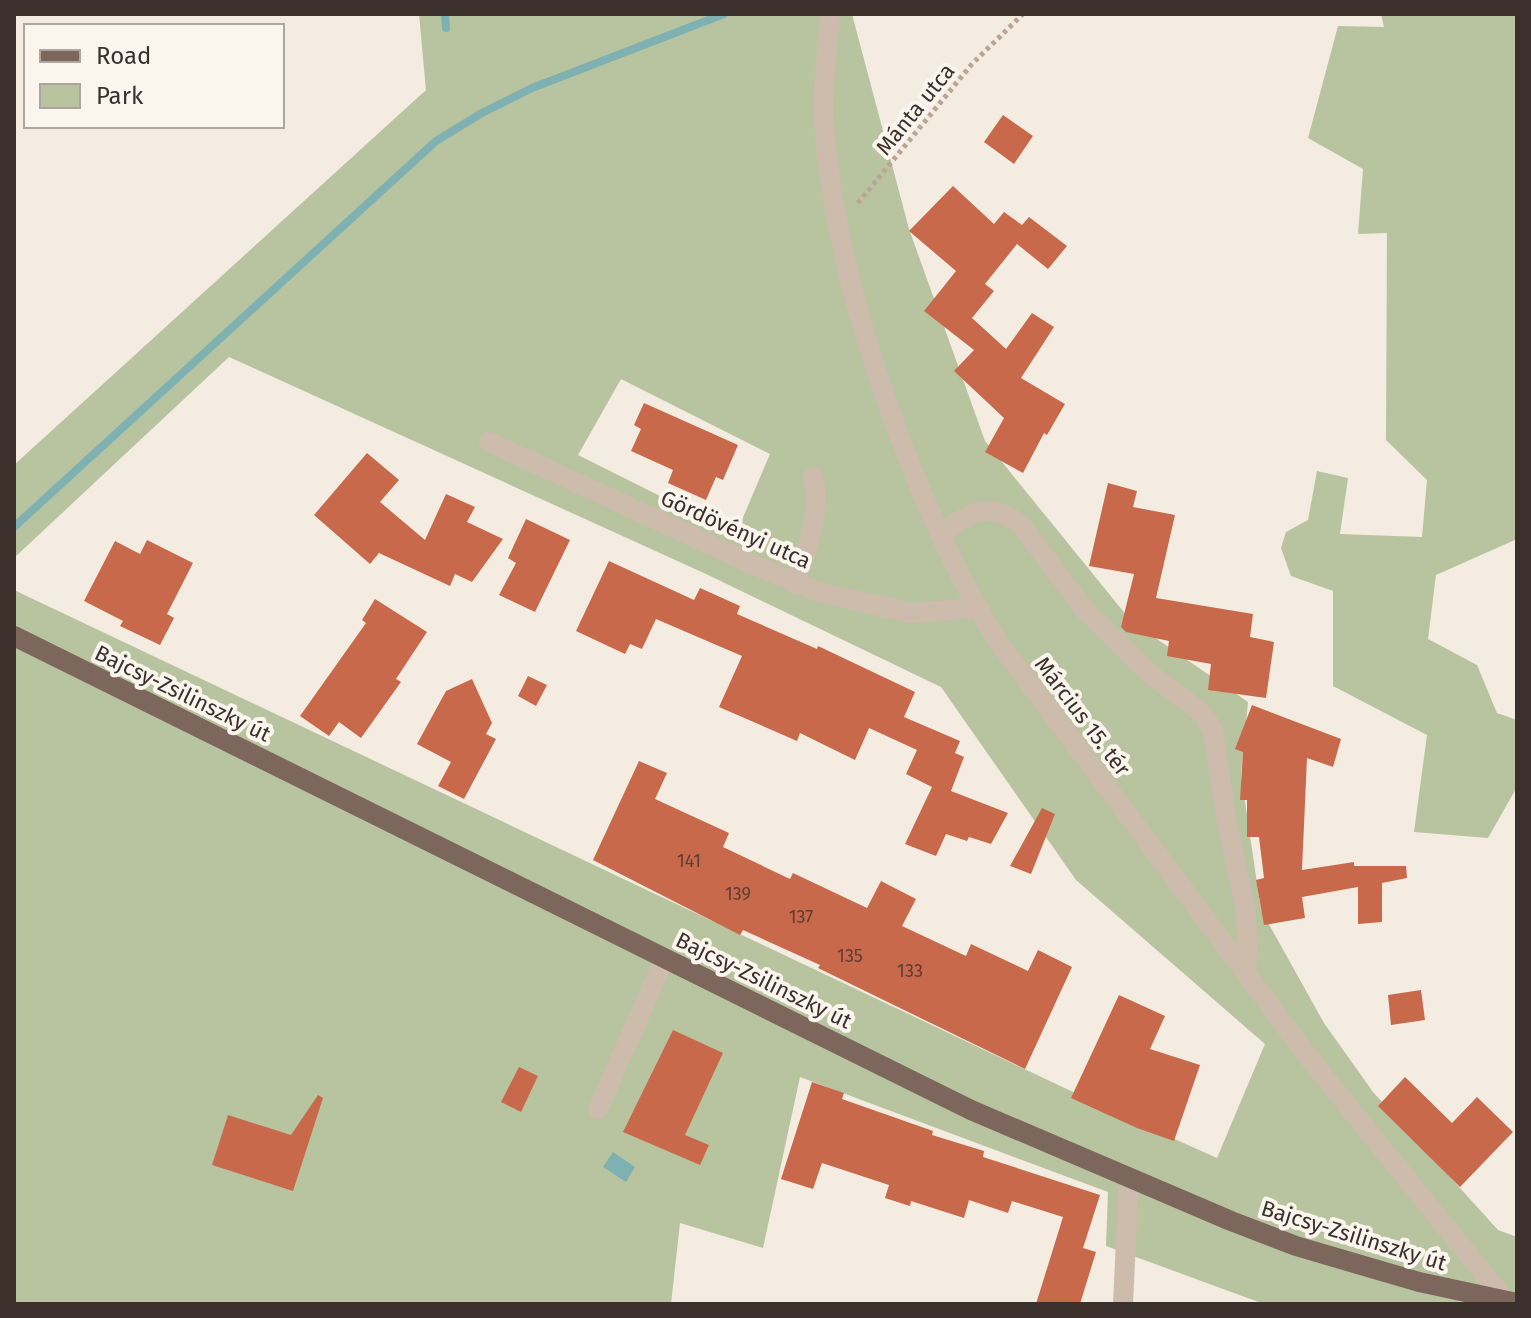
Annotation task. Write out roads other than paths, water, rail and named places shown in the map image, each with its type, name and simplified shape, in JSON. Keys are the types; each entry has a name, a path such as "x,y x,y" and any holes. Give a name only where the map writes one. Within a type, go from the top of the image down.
{"main road":[{"name":"Bajcsy-Zsilinszky út","path":"14,636 971,1110 1296,1246 1419,1282 1509,1303"}],"street":[{"name":"Március 15. tér","path":"830,14 825,134 837,228 884,397 941,535 976,608 1313,1063 1509,1303"},
{"name":"Gördövényi utca","path":"489,442 795,584 911,613 976,608"},
{"path":"795,584 816,511 817,491 813,477"},
{"path":"941,535 974,513 989,510 1011,516 1022,526 1084,609 1150,674 1202,713 1213,730 1227,823 1245,906 1246,972"},
{"path":"598,1109 665,958"},
{"path":"1123,1304 1129,1178"}],"water":[{"path":"613,1152 635,1167 626,1182 603,1167"}],"waterway":[{"path":"445,14 446,28"},
{"path":"14,527 436,141 532,88 724,14"}]}
